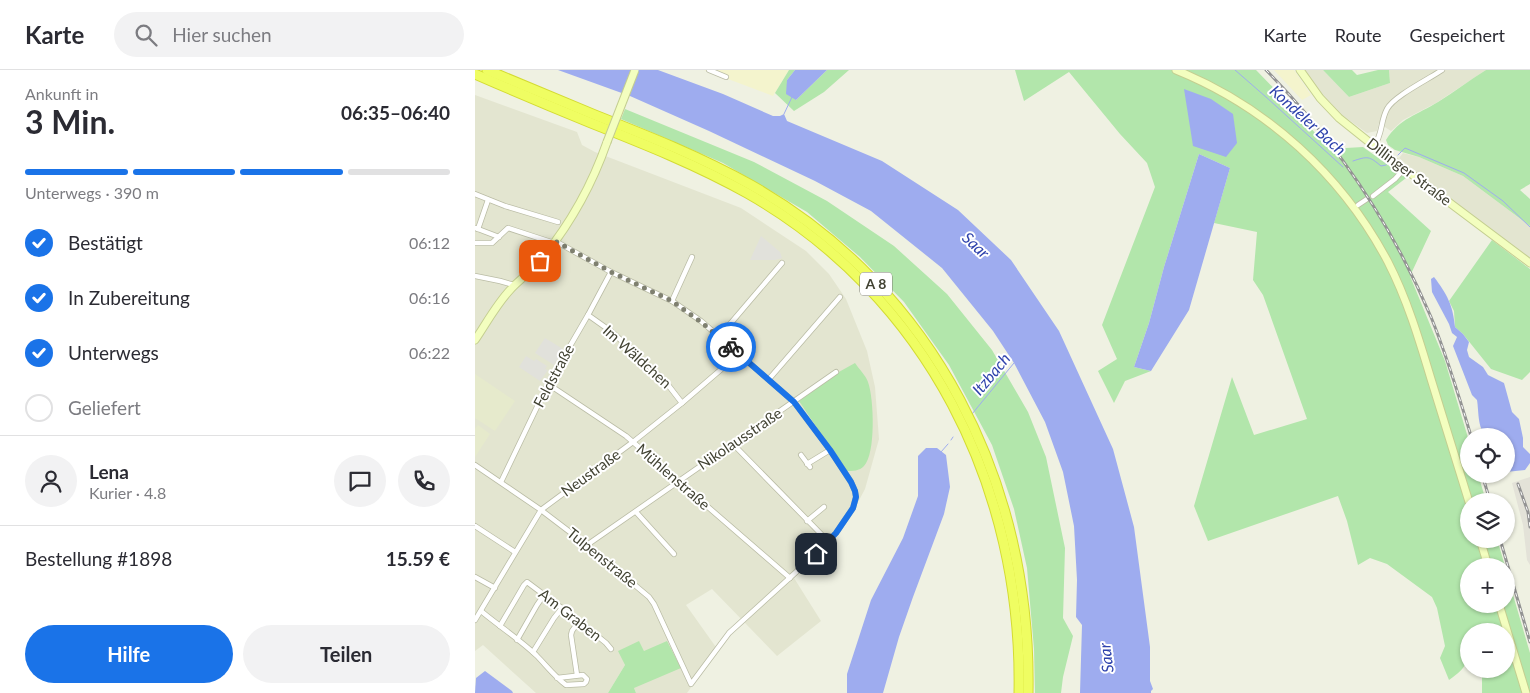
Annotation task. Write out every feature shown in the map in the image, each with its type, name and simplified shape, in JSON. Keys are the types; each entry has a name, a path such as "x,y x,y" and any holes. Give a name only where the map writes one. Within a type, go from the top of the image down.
{"highway":[{"name":"A 8","path":"487,70 685,152 753,186 799,216 827,238 853,261 889,299 913,328 946,375 971,420 995,477 1011,533 1019,573 1025,621 1028,693"},
{"name":"A 8","path":"475,74 682,160 748,194 794,223 828,250 883,304 939,380 963,424 987,480 1003,535 1015,598 1019,652 1019,693"}],"main road":[{"path":"475,340 514,285 540,261 555,242 562,223 592,181 635,70"},
{"path":"1176,70 1225,93 1277,129 1312,159 1354,208 1388,263 1411,316 1466,493"},
{"name":"Dillinger Straße","path":"1300,70 1329,109 1374,146 1530,263"},
{"path":"1502,613 1526,693"}],"street":[{"path":"710,70 726,77"},
{"path":"1374,146 1381,136 1386,111 1389,106 1442,70"},
{"path":"1373,196 1405,169"},
{"path":"475,194 488,200 562,223"},
{"path":"1358,205 1367,199"},
{"path":"488,200 476,229 499,237"},
{"path":"475,243 492,243 508,228 555,242 685,309 794,402 851,482 855,491 855,502 836,533 790,578"},
{"path":"672,301 692,257"},
{"path":"719,337 782,263"},
{"name":"Feldstraße","path":"501,482 548,384 588,316 611,272"},
{"path":"475,276 514,285"},
{"path":"769,379 840,297"},
{"name":"Im Wäldchen","path":"588,316 612,332 665,381 682,403"},
{"name":"Neustraße","path":"475,620 541,510 633,442 739,354"},
{"name":"Nikolausstraße","path":"587,545 836,372"},
{"name":"Mühlenstraße","path":"548,384 633,442 790,578"},
{"path":"733,444 821,534"},
{"path":"801,455 809,466 830,450"},
{"name":"Tulpenstraße","path":"475,465 541,510 587,545 649,597 691,684 729,634 790,578"},
{"path":"807,520 824,507"},
{"path":"635,512 674,554"},
{"path":"475,526 515,552"},
{"path":"475,577 495,588"},
{"name":"Am Graben","path":"500,626 527,582 579,621 611,649"},
{"path":"517,640 544,595"},
{"path":"533,652 553,618 562,608"},
{"path":"481,611 533,652 544,662 557,678 565,685 584,684 587,679 583,675 557,678"},
{"path":"577,675 571,635 579,621"}],"shaded area":[{"path":"704,70 789,70 773,96"},
{"path":"1274,70 1294,70 1311,95 1302,100"},
{"path":"1304,70 1323,70 1349,97 1390,83 1389,70 1486,70 1436,103 1403,120 1391,131 1379,123 1377,131 1367,133 1335,110 1316,88"},
{"path":"475,95 577,132 582,145 595,152 741,208 806,251 829,274 846,299 867,351 875,387 879,439 865,489 849,519 838,535 794,578 821,621 777,656 712,589 686,605 718,650 687,693 636,693 634,688 644,651 639,642 619,651 625,665 608,693 536,693 483,645 475,651"},
{"path":"1403,153 1419,157 1463,176 1530,226 1530,259 1399,158"},
{"path":"761,236 780,252 782,258 775,260 750,260"},
{"path":"545,338 563,349 554,365 535,353"},
{"path":"526,356 534,361 536,359 547,366 545,369 548,370 540,381 519,367"},
{"path":"475,374 515,401 495,431 475,418"},
{"path":"478,425 490,434 475,457 475,429"},
{"path":"1530,477 1530,565 1527,560 1523,525 1512,483"}],"green space":[{"path":"789,70 795,70 787,80 796,100 827,70 849,70 824,92 794,111 775,93"},
{"path":"1015,70 1256,70 1297,112 1329,149 1363,147 1406,178 1388,192 1431,231 1410,276 1445,361 1465,428 1460,428 1460,483 1481,483 1484,493 1460,493 1460,548 1500,548 1503,558 1460,558 1460,613 1515,613 1515,602 1530,653 1530,693 1482,693 1482,678 1515,678 1515,623 1460,623 1460,671 1449,680 1440,658 1445,646 1437,608 1432,597 1387,564 1370,558 1358,565 1347,521 1338,496 1208,541 1194,506 1232,377 1254,435 1307,419 1263,295 1253,280 1257,232 1214,223 1230,168 1199,154 1164,267 1149,323 1134,367 1151,371 1125,381 1114,403 1098,371 1117,359 1102,325 1155,187 1147,163 1120,134 1069,72 1024,101"},
{"path":"1323,70 1352,70 1357,75 1378,70 1389,70 1390,83 1349,97"},
{"path":"1486,70 1530,70 1530,184 1520,190 1530,199 1530,226 1463,176 1419,157 1395,150 1388,145 1386,140 1403,122 1438,102"},
{"path":"625,109 754,162 827,201 894,246 947,294 992,350 1028,412 1046,457 1065,548 1063,618 1073,636 1061,693 1035,693 1034,649 1027,568 1014,509 992,445 949,365 904,302 860,257 807,212 723,163 621,119"},
{"path":"1492,240 1530,269 1530,372 1522,380 1491,369 1463,334 1455,327 1454,311 1449,301"},
{"path":"855,363 867,380 872,400 873,426 871,450 868,460 862,468 846,471 799,401 837,373"},
{"path":"639,641 644,651 667,641 681,668 634,688 636,693 608,693 625,665 618,651"}],"water":[{"name":"Saar","path":"558,70 658,70 723,94 773,116 784,114 787,121 882,161 958,210 1011,260 1059,331 1113,449 1134,527 1150,647 1150,681 1153,689 1151,693 1080,693 1082,625 1076,617 1077,580 1074,526 1063,472 1045,422 1014,363 993,331 942,268 871,211 815,181 630,96"},
{"path":"795,70 827,70 796,100 786,94 787,80"},
{"path":"1184,89 1211,99 1233,114 1237,143 1226,157 1193,146"},
{"path":"1199,154 1230,168 1189,310 1151,371 1134,367 1149,323 1164,267"},
{"path":"1434,277 1449,300 1455,327 1469,342 1467,350 1469,357 1483,367 1488,375 1504,383 1512,412 1519,419 1523,447 1530,454 1530,463 1525,470 1515,471 1515,428 1481,428 1477,400 1472,395 1453,346 1457,337 1452,333 1432,292 1431,279"},
{"path":"926,448 937,448 946,455 950,487 944,514 899,637 883,693 847,693 847,674 871,600 903,538 918,496 918,456"},
{"path":"485,671 513,693 475,693 476,678"}],"waterway":[{"name":"Kondeler Bach","path":"1235,70 1343,167"},
{"name":"Kondeler Bach","path":"784,114 792,97"},
{"name":"Kondeler Bach","path":"1398,155 1405,148 1464,173 1503,201 1530,227"},
{"name":"Kondeler Bach","path":"1353,161 1368,158 1381,166 1386,165"},
{"name":"Itzbach","path":"972,414 1014,363"},
{"name":"Itzbach","path":"941,452 948,444"}],"railway":[{"path":"1266,70 1292,97 1339,155 1380,217 1399,250 1416,283 1437,332 1469,428"},
{"path":"1485,483 1488,493"},
{"path":"1518,484 1528,512 1530,527"},
{"path":"1503,548 1530,642"}],"way so far":[{"path":"540,261 555,241 611,272 672,301 685,309 731,347"}],"route":[{"path":"731,347 794,402 830,450 855,491 856,497 853,508 836,533 816,554"}]}
